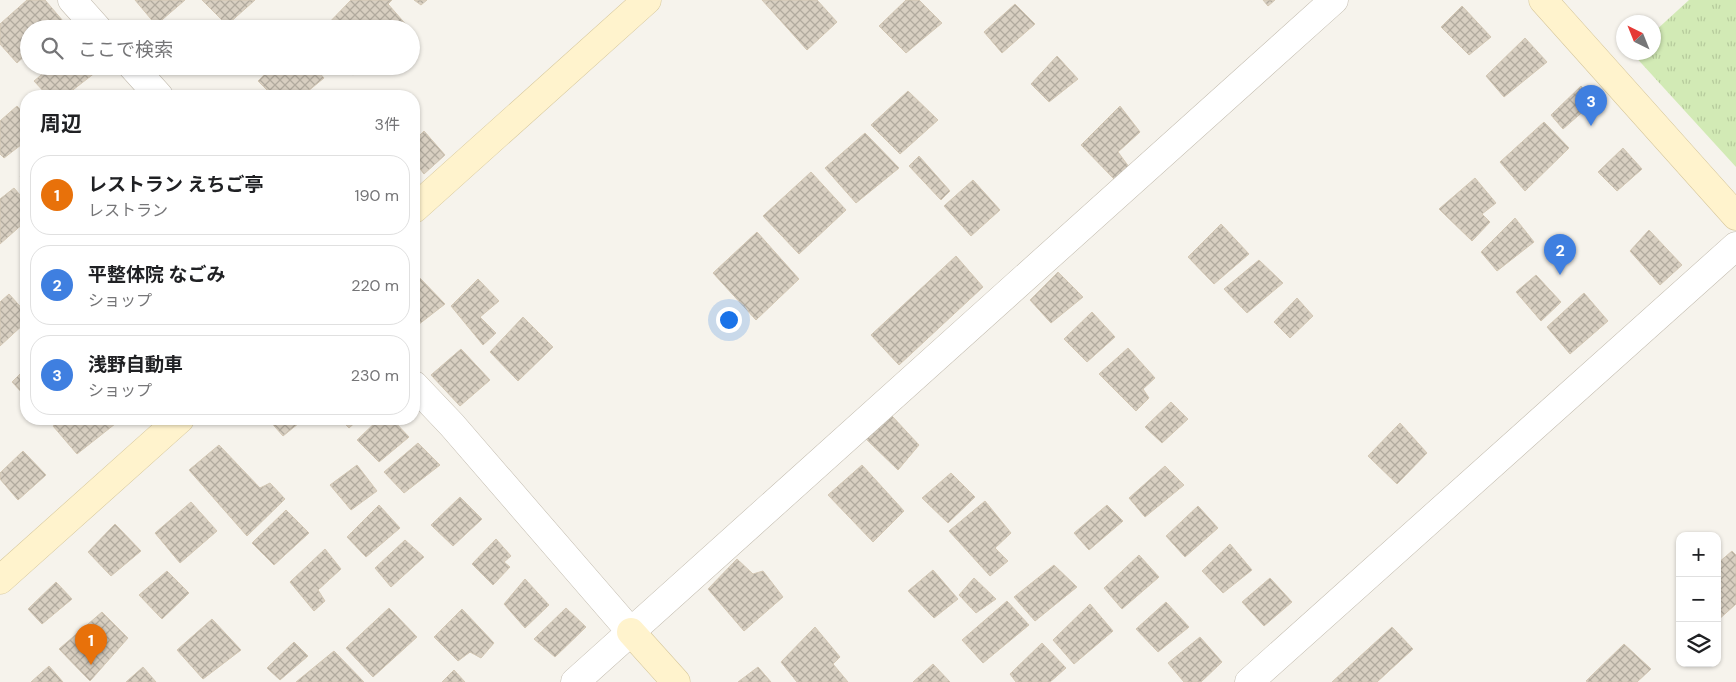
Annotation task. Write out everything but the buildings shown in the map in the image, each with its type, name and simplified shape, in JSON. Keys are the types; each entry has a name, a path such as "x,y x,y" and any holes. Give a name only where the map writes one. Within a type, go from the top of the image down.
{"street":[{"path":"72,0 90,20"},
{"path":"420,204 647,0"},
{"path":"575,682 1334,0"},
{"path":"1543,0 1736,216"},
{"path":"140,75 154,90"},
{"path":"1249,682 1736,246"},
{"path":"420,391 452,424 630,632 676,682"},
{"path":"0,580 173,425"}],"green space":[{"path":"1689,0 1736,0 1736,167 1638,60 1661,60 1661,26"}],"place":[{"name":"浅野自動車","path":"1591,126"},
{"name":"平整体院 なごみ","path":"1560,275"},
{"name":"レストラン えちご亭","path":"91,665"}]}
